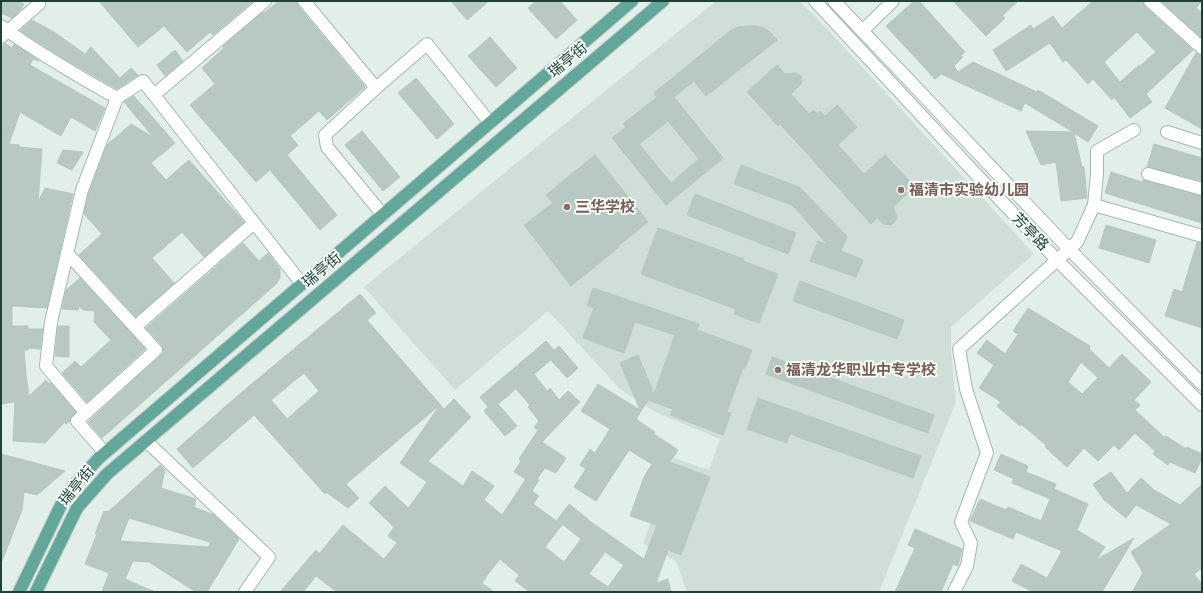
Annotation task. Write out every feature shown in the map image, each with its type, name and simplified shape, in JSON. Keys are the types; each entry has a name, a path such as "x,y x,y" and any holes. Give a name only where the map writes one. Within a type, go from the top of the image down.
{"main road":[{"name":"瑞亭街","path":"19,592 61,505 74,485 99,458 632,1"},
{"name":"瑞亭街","path":"36,592 77,508 107,474 663,1"}],"street":[{"path":"154,95 265,1"},
{"path":"304,1 376,88"},
{"name":"芳亭路","path":"815,1 973,172 1057,260 1202,405"},
{"name":"芳亭路","path":"834,1 1069,250 1202,384"},
{"path":"862,31 893,1"},
{"path":"1150,1 1202,48"},
{"path":"39,4 3,32 20,40 64,68 117,98"},
{"path":"383,215 327,147 325,135 427,44 490,123"},
{"path":"86,413 46,366 51,322 82,190 117,98 143,81 302,284"},
{"path":"954,592 967,566 971,543 961,522 987,453 966,389 959,349 1077,242 1094,205 1097,174 1097,151 1134,130"},
{"path":"1167,132 1202,143"},
{"path":"1148,174 1202,190"},
{"path":"1094,205 1202,236"},
{"path":"135,327 254,223"},
{"path":"67,253 156,350 77,421 105,453"},
{"path":"146,441 268,557 245,592"}],"shaded area":[{"path":"716,1 799,1 819,20 1034,254 951,327 951,350 956,402 879,592 687,592 676,561 643,544 674,458 709,470 720,439 657,413 621,390 548,311 455,390 364,287"}],"building":[{"path":"1,1 17,1 24,4 12,18 1,13"},
{"path":"99,1 253,1 213,35 210,32 187,52 164,26 138,47"},
{"path":"279,1 296,1 298,6 365,87 327,120 319,111 290,136 298,145 287,155 337,215 320,230 270,170 256,182 190,105 215,84 202,68 224,48 223,46 263,12 264,13"},
{"path":"451,1 489,1 467,20"},
{"path":"536,1 560,1 577,20 556,39 528,8"},
{"path":"914,1 919,1 965,52 960,56 963,57 954,66 958,72 973,62 1037,92 1038,90 1098,126 1088,142 1074,133 1082,167 1084,167 1087,198 1061,201 1056,162 1041,165 1026,131 1073,132 1025,103 1021,111 941,74 935,79 886,26"},
{"path":"953,1 1018,1 1002,16 1005,18 986,36"},
{"path":"1093,1 1143,1 1145,7 1193,50 1146,94 1152,102 1130,118 1114,97 1112,100 1093,79 1088,84 1066,60 1063,62 1050,43 1006,71 993,50 1031,25 1033,29 1053,16 1062,28","holes":["1137,32 1156,52 1120,82 1104,62"]},
{"path":"1161,1 1202,1 1196,8 1202,13 1202,38"},
{"path":"32,20 54,32 85,54 91,47 120,78 131,68 138,75 117,89 21,31"},
{"path":"757,26 764,28 777,40 706,96 694,81 674,97 723,158 666,205 612,138 626,127 623,124 657,97 654,93 730,31 738,27","holes":["668,121 699,159 671,183 639,144"]},
{"path":"490,37 517,68 496,87 468,56"},
{"path":"5,43 12,48 14,44 39,61 33,59 30,65 105,108 95,131 71,117 61,136 20,112 9,144 19,145 19,147 42,149 38,202 45,188 73,194 47,308 12,306 12,326 28,326 28,329 43,329 40,349 28,348 28,350 24,350 29,396 46,380 50,384 51,383 76,412 70,421 66,424 65,422 45,443 13,441 15,402 1,404 1,48"},
{"path":"175,50 183,61 165,76 157,65"},
{"path":"1196,53 1202,55 1202,129 1165,108"},
{"path":"777,65 785,74 796,73 801,76 801,84 791,94 809,114 814,110 817,114 820,111 825,116 837,105 857,127 838,145 864,174 885,155 915,187 893,207 897,218 892,224 884,224 877,218 871,224 780,124 778,126 747,92"},
{"path":"416,78 454,124 437,139 398,93"},
{"path":"134,96 175,143 151,163 166,180 189,160 244,222 204,257 182,232 152,258 174,283 136,317 79,255 102,234 84,214 89,192 107,145 131,124 153,137 124,102"},
{"path":"362,131 400,177 383,191 345,145"},
{"path":"1154,144 1202,158 1202,181 1147,167"},
{"path":"63,150 83,152 72,170 57,163"},
{"path":"595,155 648,222 571,286 524,225 553,203 546,195"},
{"path":"741,165 799,187 847,236 841,251 863,260 856,277 810,261 818,241 828,245 792,205 734,184"},
{"path":"1111,172 1142,182 1143,180 1202,196 1202,223 1105,193"},
{"path":"695,194 796,233 788,254 687,215"},
{"path":"1106,225 1156,240 1149,263 1099,248"},
{"path":"658,228 744,259 743,261 778,274 759,323 734,314 736,309 641,274"},
{"path":"1197,242 1202,243 1202,328 1165,316 1174,289 1182,292"},
{"path":"243,243 259,261 268,253 280,269 280,278 276,284 102,438 88,422 163,353 162,345 146,328"},
{"path":"80,278 145,349 87,402 62,373 75,361 81,367 111,340 94,322 95,311 83,310 79,306 78,310 62,309 66,290"},
{"path":"800,281 904,320 897,339 793,301"},
{"path":"593,288 699,324 697,330 752,350 745,368 743,368 727,412 731,413 723,435 670,415 673,409 648,400 636,419 655,432 654,434 678,450 670,462 710,477 681,555 668,550 656,583 668,579 671,592 530,592 515,581 519,575 500,559 482,583 494,592 337,592 316,576 303,592 280,592 316,550 319,554 343,525 384,559 397,543 388,536 394,527 369,503 385,486 408,508 410,506 427,482 400,463 440,405 346,484 359,498 348,508 326,492 325,494 254,415 193,468 177,449 242,392 360,294 376,313 367,320 444,409 454,399 471,417 428,461 463,486 472,471 494,486 484,500 502,515 526,479 514,472 521,461 519,459 538,430 534,427 539,421 528,407 530,405 516,389 498,404 517,426 505,436 484,411 488,407 480,397 546,341 554,350 559,346 578,368 567,378 551,360 534,374 547,391 550,388 559,400 568,391 580,402 542,442 566,458 556,473 545,468 537,479 539,480 532,491 539,496 533,504 562,525 545,547 564,562 581,539 557,520 569,504 588,520 644,559 657,525 630,516 644,477 652,464 629,450 596,501 574,487 586,469 580,465 590,449 595,453 610,429 581,411 598,384 640,410 620,363 638,355 654,394 675,335 635,322 624,353 583,338 594,308 587,306","holes":["304,373 319,391 287,419 271,400","605,552 624,565 608,587 589,574"]},
{"path":"1028,308 1090,346 1089,349 1109,368 1122,354 1151,382 1134,400 1140,405 1135,410 1164,437 1166,436 1186,449 1187,447 1202,454 1202,458 1195,473 1170,462 1168,465 1153,454 1155,451 1135,433 1119,450 1114,445 1098,461 1084,448 1067,467 1045,447 1046,445 1021,424 1020,426 997,406 1001,402 979,388 994,365 977,353 987,340 1005,354 1018,334 1013,331","holes":["1081,362 1098,378 1082,394 1068,382"]},
{"path":"58,326 69,326 69,357 55,356"},
{"path":"772,357 934,415 928,433 766,374"},
{"path":"758,398 921,456 913,478 790,434 787,443 747,429"},
{"path":"1,454 65,471 37,495 24,492 22,510 2,561 1,561"},
{"path":"1001,454 1028,466 1026,472 1056,484 1054,489 1088,504 1077,530 1105,547 1096,560 1134,538 1102,592 1033,592 1012,581 1021,564 1047,578 1062,551 1016,532 1013,539 970,521 980,499 1006,510 1008,507 1041,521 1050,499 1012,483 1014,479 994,470"},
{"path":"160,465 165,470 161,488 196,499 194,507 214,515 239,539 207,592 196,592 149,562 133,561 125,579 155,592 102,592 109,573 85,564 104,511 108,512","holes":["129,518 210,542 209,547 120,541"]},
{"path":"1111,472 1127,493 1141,478 1154,490 1180,505 1202,484 1202,568 1194,574 1202,584 1202,592 1132,592 1143,573 1131,552 1171,524 1136,505 1126,518 1104,500 1093,484"},
{"path":"915,529 962,549 958,566 953,564 941,592 895,592 915,548 908,545"}],"place":[{"name":"福清市实验幼儿园","path":"901,190"},
{"name":"三华学校","path":"567,207"},
{"name":"福清龙华职业中专学校","path":"778,370"}]}
